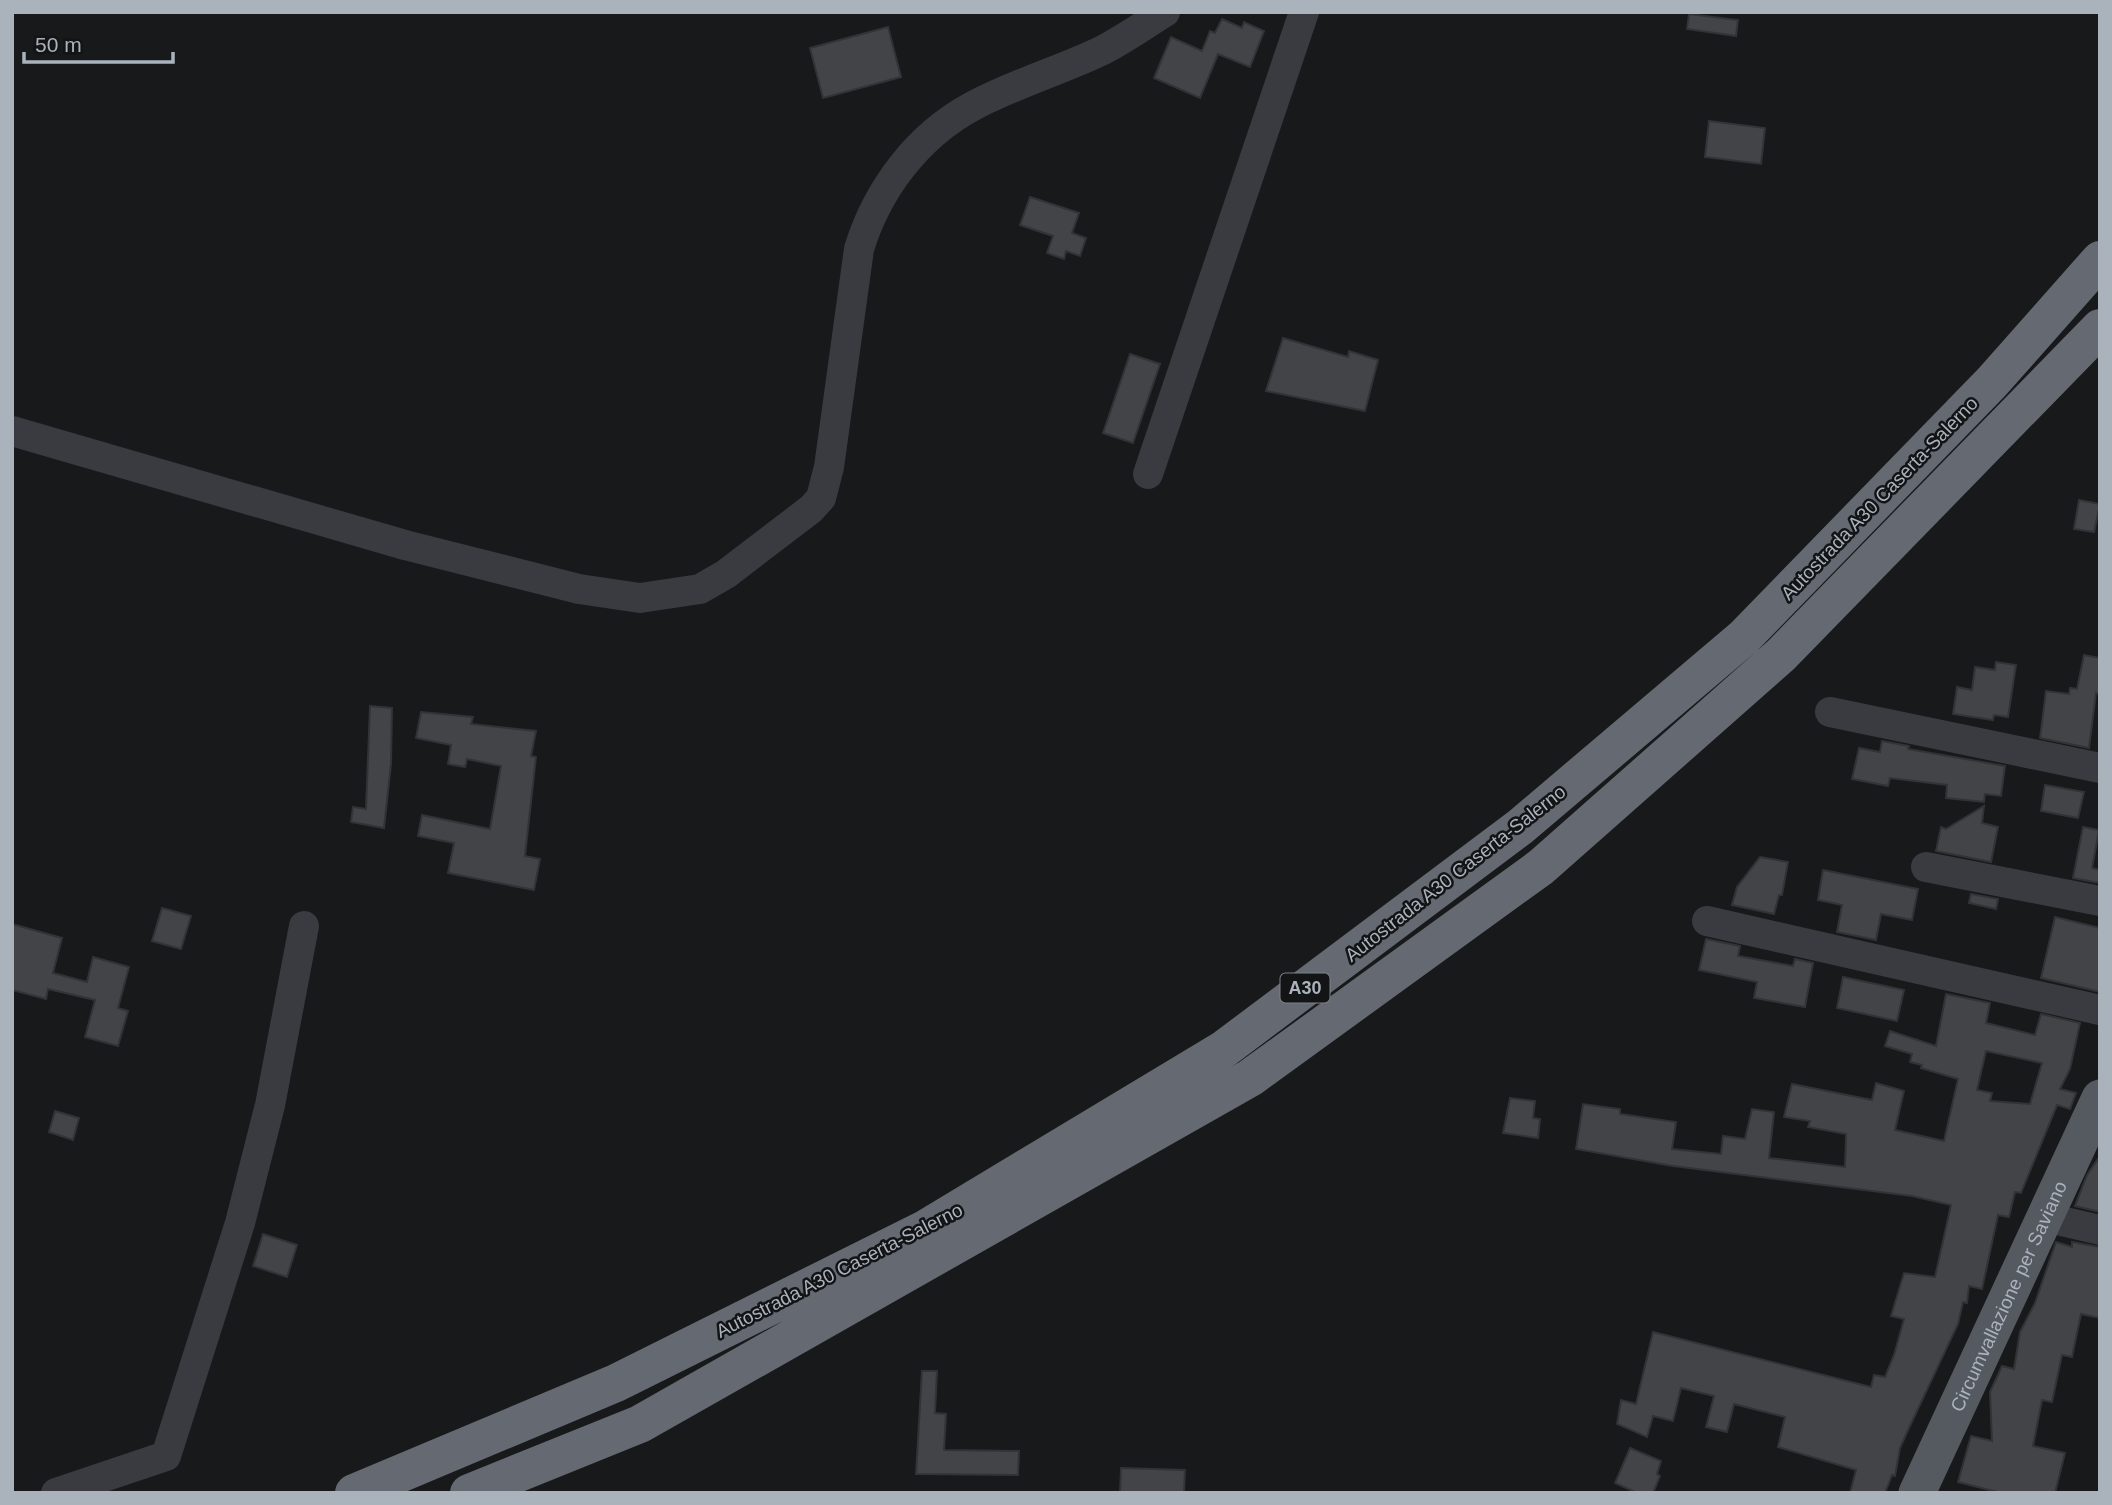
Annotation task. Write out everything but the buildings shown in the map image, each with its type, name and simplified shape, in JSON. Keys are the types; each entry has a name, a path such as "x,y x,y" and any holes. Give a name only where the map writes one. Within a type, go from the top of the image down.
{"highway":[{"name":"Autostrada A30 Caserta-Salerno","path":"354,1493 617,1383 925,1229 1224,1049 1520,827 1744,637 1992,382 2100,260"},
{"name":"Autostrada A30 Caserta-Salerno","path":"469,1493 640,1424 1250,1078 1541,867 1781,655 2100,328"}],"main road":[{"name":"Circumvallazione per Saviano","path":"1917,1493 2044,1217 2089,1146 2100,1098"}],"street":[{"path":"12,431 405,544 579,589 639,598 699,589 726,574 821,498 829,467 859,249 869,216 889,183 923,142 959,114 1102,50 1165,12"},
{"path":"1149,474 1304,12"},
{"path":"1830,712 2100,768"},
{"path":"1926,867 2100,901"},
{"path":"1707,921 2100,1010"},
{"path":"56,1493 166,1456 243,1210 270,1105 304,926"},
{"path":"2044,1217 2100,1230"}]}
